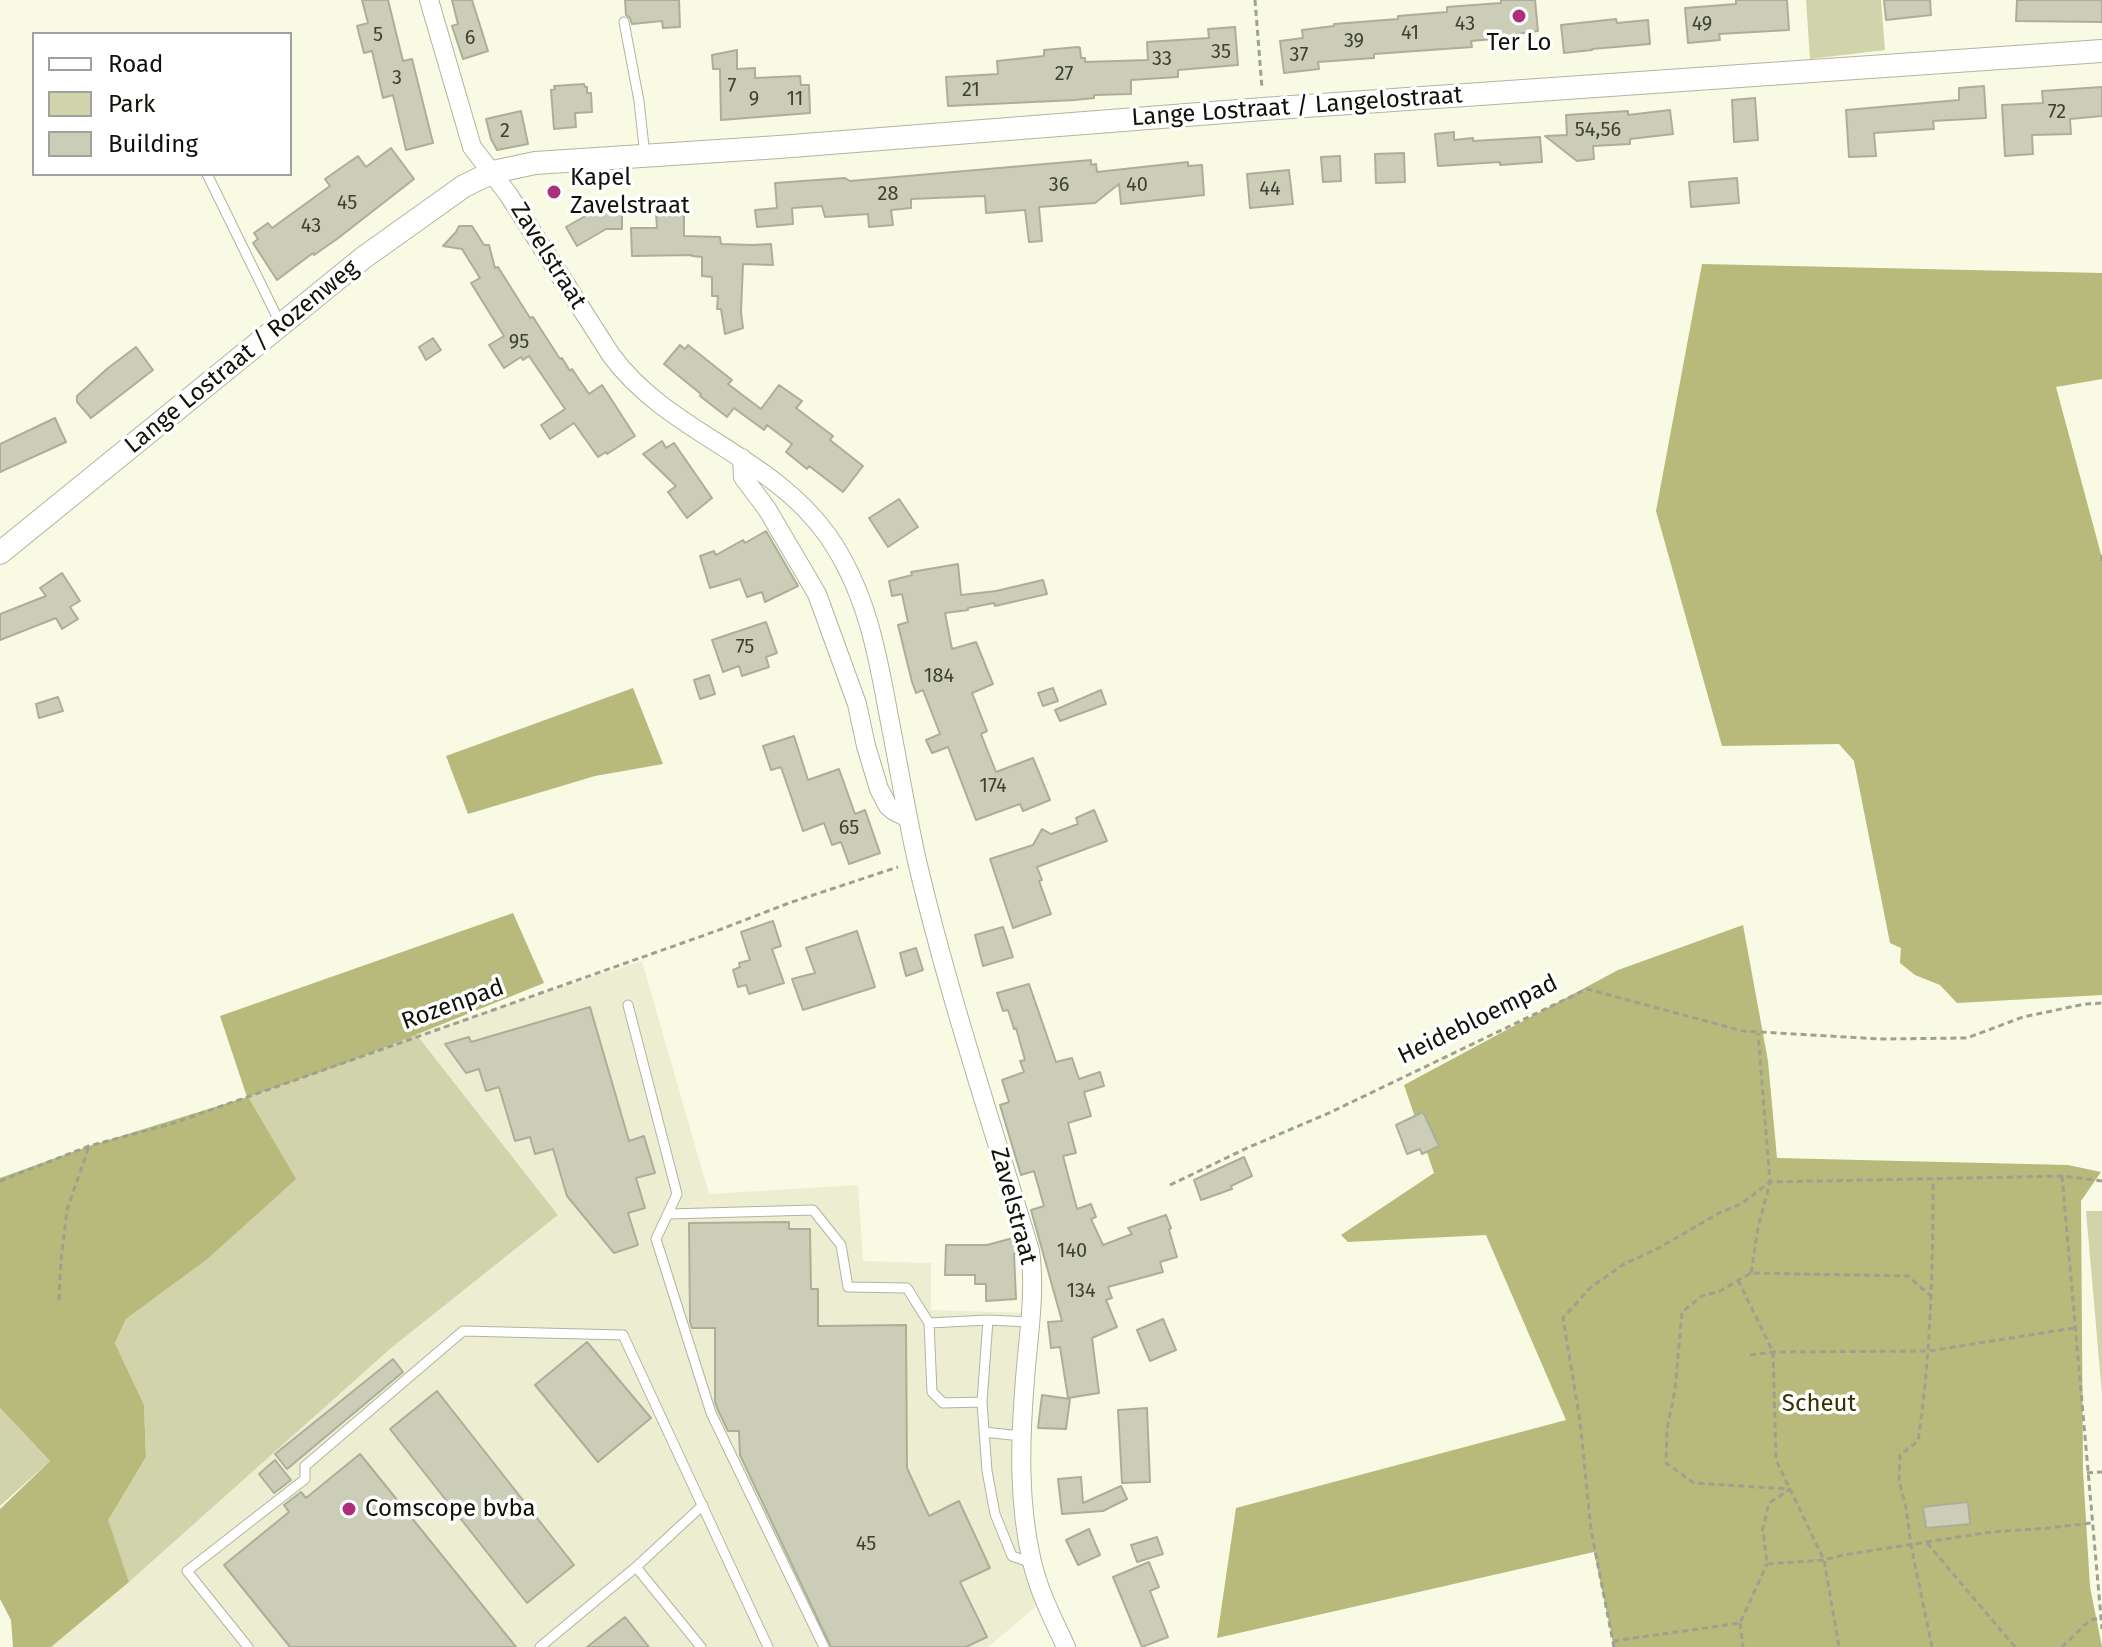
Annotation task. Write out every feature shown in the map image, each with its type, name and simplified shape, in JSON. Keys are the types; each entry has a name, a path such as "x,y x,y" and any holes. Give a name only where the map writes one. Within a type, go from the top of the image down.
{"street":[{"name":"Zavelstraat","path":"429,0 472,147 508,194 625,374 663,407 793,495 828,536 863,602 876,652 917,860 939,949 1030,1251 1032,1265 1021,1436 1023,1508 1032,1563 1046,1606 1066,1647"},
{"name":"Lange Lostraat / Langelostraat","path":"493,172 535,163 2102,51"},
{"name":"Lange Lostraat / Rozenweg","path":"0,553 363,258 464,186 493,172"},
{"path":"742,458 743,477 767,509 817,594 857,704 879,789 888,806 908,818"}],"lane":[{"path":"624,22 639,101 645,156"},
{"path":"208,176 281,325"},
{"path":"628,1005 677,1194 656,1239 711,1413 824,1647"},
{"path":"668,1214 813,1210 841,1245 848,1287 907,1288 929,1323 932,1392 943,1403 982,1402"},
{"path":"988,1320 982,1402 987,1471 995,1514 1012,1556 1032,1563"},
{"path":"929,1323 988,1320 1029,1322"},
{"path":"248,1647 187,1571 305,1479 305,1466 463,1331 623,1335 768,1647"},
{"path":"984,1432 1021,1436"},
{"path":"540,1647 636,1567 703,1505"},
{"path":"636,1567 701,1647"}],"path":[{"path":"1255,0 1263,109"},
{"path":"2102,555 2102,563"},
{"name":"Rozenpad","path":"0,1181 89,1146 171,1124 917,860"},
{"name":"Heidebloempad","path":"1170,1185 1329,1113 1587,989 1743,1031 1880,1039 1967,1038 2023,1017 2102,1003"},
{"path":"1751,1273 1770,1182 1758,1033"},
{"path":"59,1300 67,1210 89,1146"},
{"path":"2062,1176 2102,1629"},
{"path":"1614,1647 1591,1530 1580,1421 1563,1318 1590,1288 1624,1264 1741,1204 1770,1182 2062,1176 2102,1181"},
{"path":"1932,1647 1899,1481 1900,1455 1918,1441 1929,1351 1933,1179"},
{"path":"1790,1489 1694,1483 1666,1463 1667,1429 1675,1390 1682,1312 1702,1296 1720,1291 1751,1273 1908,1276 1932,1297"},
{"path":"1738,1280 1773,1352 1776,1460 1824,1560 1839,1647"},
{"path":"1750,1355 1773,1352 1929,1351 2074,1328"},
{"path":"2087,1473 2102,1472"},
{"path":"1743,1647 1740,1623 1767,1564 1762,1532 1769,1503 1790,1489"},
{"path":"1767,1564 1824,1560 1991,1532 2091,1523"},
{"path":"1927,1543 2015,1647"},
{"path":"2062,1647 2090,1620 2101,1618"},
{"path":"1613,1641 1740,1623"}],"shaded area":[{"path":"642,961 709,1194 858,1185 863,1261 931,1263 931,1310 1030,1313 1021,1436 1038,1605 988,1647 51,1647 129,1582 390,1349 558,1215 416,1034"}],"green space":[{"path":"1806,0 1881,0 1885,50 1810,59"},
{"path":"1702,264 2102,273 2102,379 2056,387 2102,558 2102,995 1957,1003 1940,985 1915,975 1900,963 1901,948 1890,943 1854,761 1839,744 1722,746 1656,511"},
{"path":"633,688 663,764 595,776 468,814 446,756"},
{"path":"513,913 544,983 341,1065 248,1097 296,1179 205,1261 126,1319 115,1343 144,1405 146,1457 108,1520 129,1582 51,1647 13,1647 11,1620 0,1599 0,1509 50,1461 0,1408 0,1178 89,1146 247,1097 220,1016"},
{"name":"Scheut","path":"1743,925 1768,1061 1777,1158 2068,1165 2101,1172 2081,1201 2083,1471 2090,1587 2102,1647 1614,1647 1594,1552 1217,1638 1236,1508 1566,1420 1486,1235 1348,1242 1341,1235 1434,1173 1404,1085 1618,970"},
{"path":"416,1034 558,1215 390,1349 129,1582 107,1520 146,1457 144,1405 115,1343 126,1319 205,1261 248,1097 341,1065"},
{"path":"2086,1211 2102,1211 2102,1394"},
{"path":"0,1408 50,1461 0,1506"}],"building":[{"path":"362,0 388,0 403,61 412,59 433,143 406,150 393,95 383,98 372,51 364,53 357,26 368,23"},
{"path":"452,0 472,0 488,51 463,59 452,26 458,24"},
{"path":"625,0 679,0 680,27 663,28 662,21 632,24 626,15"},
{"path":"1501,0 1535,0 1538,31 1516,34 1516,37 1471,41 1472,47 1374,54 1374,58 1318,62 1319,69 1284,73 1280,41 1303,38 1302,30 1447,12 1447,7 1501,3"},
{"path":"1736,0 1787,0 1789,30 1719,34 1720,40 1688,43 1685,8 1736,4"},
{"path":"1884,0 1930,0 1931,15 1886,20"},
{"path":"2017,0 2102,0 2102,22 2016,21"},
{"path":"1616,19 1617,23 1648,20 1650,44 1564,53 1561,25"},
{"path":"1235,27 1238,65 1178,70 1178,77 1131,80 1131,94 948,106 946,77 998,74 997,61 1044,56 1044,50 1078,47 1085,62 1148,60 1147,42 1209,38 1208,29"},
{"path":"737,50 737,69 755,68 755,78 800,76 801,85 809,85 810,113 721,120 720,69 713,69 712,55"},
{"path":"584,84 587,93 591,93 592,112 575,113 576,127 554,129 551,90 555,89 554,86"},
{"path":"1984,86 1986,118 1933,121 1934,129 1874,133 1876,156 1849,157 1846,110 1959,100 1959,88"},
{"path":"2102,87 2102,116 2070,119 2071,134 2032,135 2033,154 2005,156 2002,105 2043,103 2042,91"},
{"path":"1755,98 1758,140 1734,142 1732,100"},
{"path":"1670,110 1673,134 1630,139 1630,144 1593,146 1594,159 1577,161 1545,136 1567,135 1566,115 1628,111 1628,115"},
{"path":"521,111 528,144 497,150 486,119"},
{"path":"1454,132 1454,140 1540,137 1542,162 1438,166 1435,134"},
{"path":"391,148 414,179 337,239 277,280 253,243 258,239 254,233 268,223 272,228 330,186 325,179 358,156 366,167"},
{"path":"1404,153 1405,182 1376,183 1375,154"},
{"path":"1340,156 1341,181 1323,182 1321,157"},
{"path":"1091,160 1091,165 1096,164 1097,172 1188,162 1188,166 1202,165 1204,195 1121,204 1119,184 1095,203 1039,207 1042,241 1029,242 1025,210 986,213 985,196 911,199 911,208 891,210 893,225 869,227 868,214 825,217 822,206 792,208 793,224 757,227 755,210 777,208 775,183 845,178 850,181"},
{"path":"1289,170 1293,204 1250,208 1247,174"},
{"path":"1737,178 1739,203 1691,207 1689,182"},
{"path":"622,206 622,229 606,229 577,246 566,227 601,207"},
{"path":"684,212 684,236 720,237 721,244 771,244 773,265 743,264 743,328 725,334 721,309 717,309 718,296 712,296 712,277 702,276 702,257 632,256 631,228 657,228 656,213"},
{"path":"459,226 472,226 484,245 489,245 495,268 498,267 560,359 570,371 572,369 589,394 602,385 635,436 598,457 574,423 550,439 541,425 565,409 529,356 523,360 521,357 504,368 489,345 504,336 471,283 480,278 462,249 443,246"},
{"path":"433,338 441,350 426,360 419,347"},
{"path":"680,345 685,349 688,345 732,380 728,384 761,409 779,385 802,401 796,408 833,436 830,440 863,466 843,492 786,452 792,444 767,425 764,430 734,408 727,417 664,364"},
{"path":"136,347 153,370 91,418 77,402 77,396"},
{"path":"55,418 66,442 0,472 0,444"},
{"path":"662,441 666,448 674,443 712,498 687,518 668,492 676,486 643,454"},
{"path":"899,499 918,527 888,547 869,518"},
{"path":"766,531 798,586 765,602 762,592 747,597 740,579 710,588 700,556 714,551 716,555"},
{"path":"958,564 961,595 1043,580 1047,594 945,613 952,649 976,642 993,684 972,693 987,731 981,734 996,772 1033,758 1050,800 1023,811 1020,804 976,820 948,747 932,753 926,740 940,734 923,690 916,693 912,682 898,625 908,622 902,594 892,596 889,581 912,575 911,572"},
{"path":"62,573 80,601 70,607 78,619 62,629 56,618 0,640 0,614 46,596 40,588"},
{"path":"766,622 777,653 766,657 769,667 742,676 739,666 723,672 712,640"},
{"path":"709,675 715,694 700,699 694,680"},
{"path":"1053,688 1058,701 1043,706 1038,693"},
{"path":"1101,690 1106,704 1060,721 1055,710"},
{"path":"58,697 63,711 39,718 36,704"},
{"path":"794,736 808,780 839,769 855,814 865,810 880,853 849,864 841,842 832,845 824,823 803,831 781,767 771,770 763,746"},
{"path":"1094,810 1107,841 1037,867 1051,914 1013,928 990,859 1033,845 1042,829 1051,834 1078,824 1076,818"},
{"path":"773,921 781,946 772,949 784,983 749,994 746,985 738,987 733,970 740,967 739,963 750,960 741,932"},
{"path":"1003,927 1013,957 983,966 975,935"},
{"path":"857,931 875,987 803,1010 792,979 815,973 806,948"},
{"path":"916,948 923,970 906,976 900,953"},
{"path":"1029,984 1056,1062 1072,1058 1079,1079 1100,1072 1104,1086 1084,1092 1091,1116 1068,1123 1076,1153 1063,1156 1077,1209 1091,1204 1096,1217 1091,1219 1103,1245 1132,1234 1128,1228 1166,1215 1177,1257 1160,1262 1163,1272 1108,1287 1112,1298 1106,1300 1117,1327 1092,1338 1099,1393 1068,1398 1060,1347 1051,1348 1048,1322 1062,1321 1031,1210 1044,1206 1034,1171 1021,1175 1000,1105 1009,1102 1002,1080 1024,1072 1020,1061 1025,1060 1016,1028 1008,1010 1003,1011 997,993"},
{"path":"590,1007 629,1141 644,1136 655,1173 636,1178 645,1208 628,1213 638,1245 614,1253 567,1196 553,1149 535,1154 530,1137 515,1141 499,1087 486,1091 479,1069 466,1073 445,1044 469,1037 471,1042"},
{"path":"1423,1112 1439,1146 1422,1154 1420,1149 1407,1154 1396,1125"},
{"path":"1244,1157 1252,1176 1231,1186 1232,1189 1201,1200 1194,1180"},
{"path":"789,1222 789,1229 810,1229 811,1289 818,1289 818,1326 906,1325 907,1468 929,1516 959,1501 990,1568 960,1582 987,1637 966,1647 831,1647 740,1455 739,1431 728,1431 718,1410 715,1402 715,1328 692,1328 690,1322 689,1223"},
{"path":"1013,1238 1018,1252 1014,1254 1016,1299 986,1301 986,1284 975,1284 975,1275 945,1275 946,1245 987,1245"},
{"path":"1163,1319 1176,1350 1150,1361 1137,1330"},
{"path":"587,1342 651,1418 598,1462 535,1385"},
{"path":"393,1359 403,1372 287,1469 275,1454"},
{"path":"437,1391 574,1565 527,1603 390,1429"},
{"path":"1042,1395 1070,1399 1066,1429 1038,1428"},
{"path":"1147,1408 1150,1482 1122,1483 1118,1410"},
{"name":"Comscope bvba","path":"360,1454 516,1647 290,1647 224,1565 289,1512 284,1505 301,1492 306,1498"},
{"path":"275,1460 291,1480 274,1493 259,1474"},
{"path":"1081,1477 1083,1503 1121,1486 1127,1499 1103,1511 1062,1514 1058,1479"},
{"path":"1968,1502 1970,1524 1926,1528 1923,1507"},
{"path":"1089,1529 1100,1555 1078,1565 1066,1540"},
{"path":"1157,1537 1163,1554 1137,1562 1131,1545"},
{"path":"1149,1562 1159,1587 1150,1591 1168,1637 1142,1647 1113,1577"},
{"path":"625,1617 649,1647 587,1647"}],"place":[{"name":"Ter Lo","path":"1519,16"},
{"name":"Kapel Zavelstraat","path":"554,192"},
{"name":"Comscope bvba","path":"349,1509"}]}
